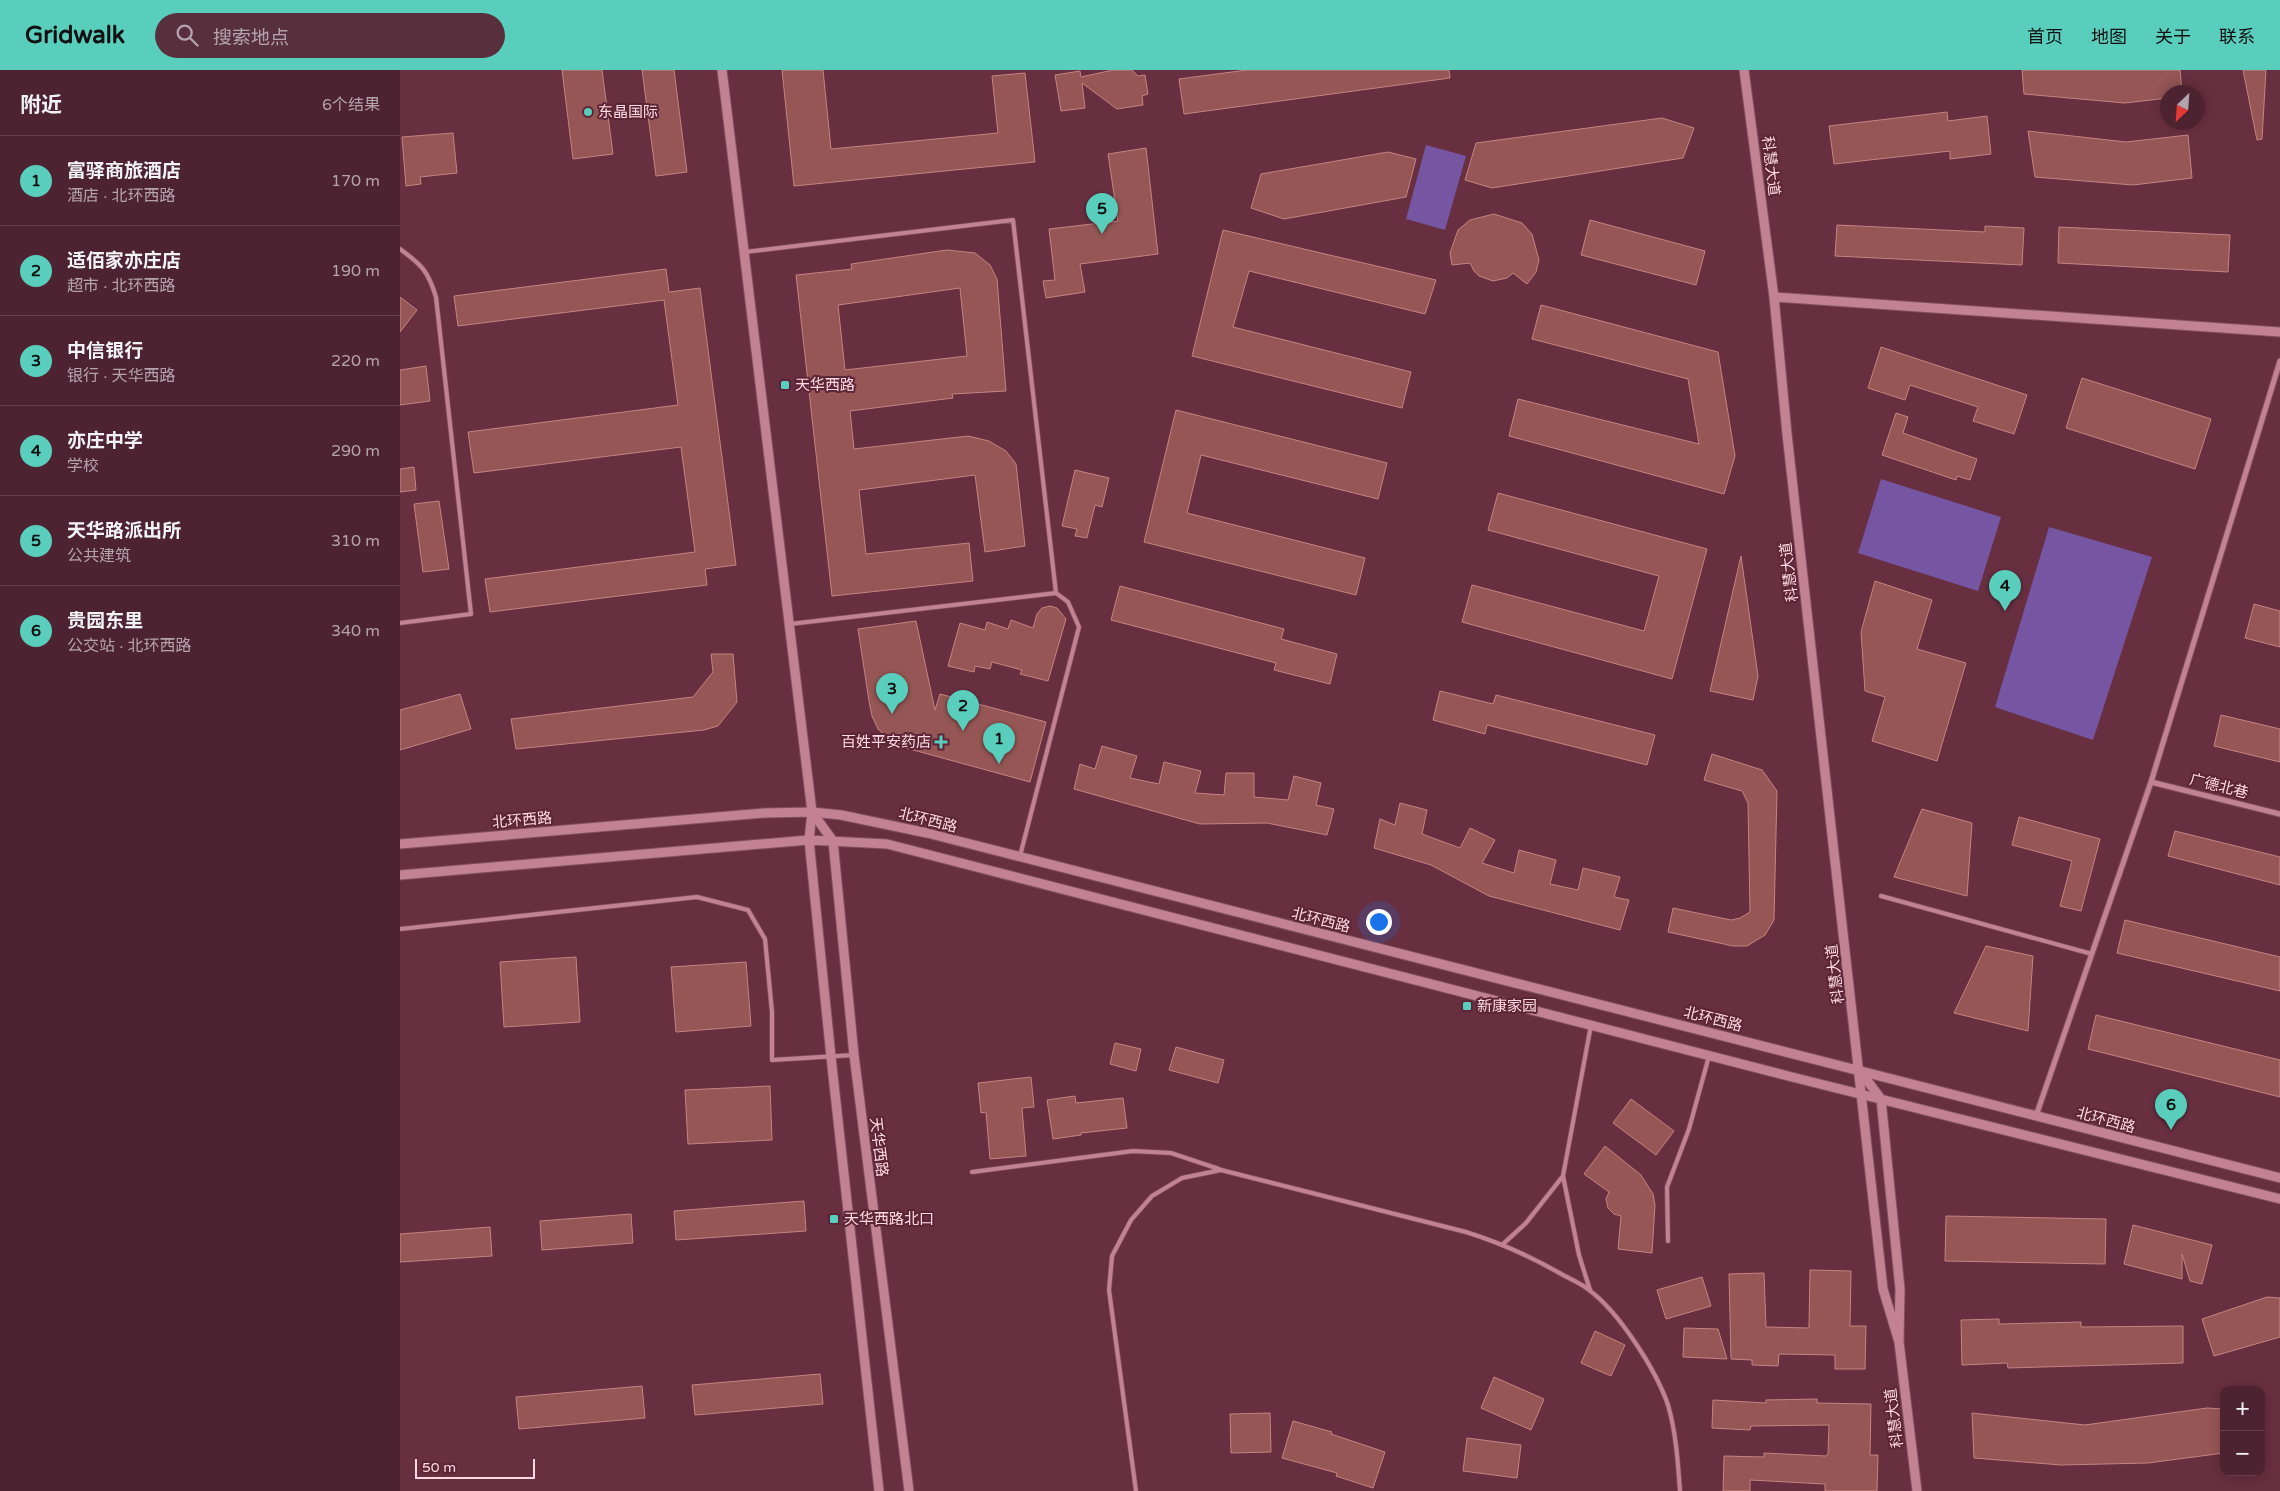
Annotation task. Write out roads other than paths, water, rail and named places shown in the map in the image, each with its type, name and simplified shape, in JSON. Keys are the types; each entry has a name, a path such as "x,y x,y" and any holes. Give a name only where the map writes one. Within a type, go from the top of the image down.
{"street":[{"path":"722,70 812,812 808,840 830,1057 879,1491"},
{"name":"科慧大道","path":"1744,70 1774,297 1786,434 1860,1071 1860,1094 1883,1289 1899,1342"},
{"path":"1774,297 2280,332"},
{"path":"2036,1116 2151,782 2280,361"},
{"name":"广德北巷","path":"2151,782 2280,814"},
{"path":"812,812 833,841"},
{"name":"北环西路","path":"400,844 765,813 812,812 881,822 2280,1178"},
{"path":"400,874 808,840 887,844 1709,1056 2280,1200"},
{"name":"天华西路","path":"833,841 854,1055 909,1491"},
{"path":"1860,1071 1881,1099"},
{"name":"科慧大道","path":"1881,1099 1900,1289 1899,1342 1917,1491"}],"lane":[{"path":"743,253 1012,220 1056,593"},
{"path":"400,249 417,262 430,276 436,297 471,614 400,623"},
{"path":"789,624 1056,593 1068,602 1079,628 1019,857"},
{"path":"1881,896 2092,954"},
{"path":"400,929 697,897 748,910 765,940 772,1012 772,1060 854,1055"},
{"path":"1590,1290 1579,1256 1563,1176 1592,1025"},
{"path":"1668,1241 1667,1187 1690,1130 1709,1056"},
{"path":"972,1172 1133,1151 1171,1153 1221,1170 1466,1232 1503,1244 1538,1260 1590,1290 1619,1321 1652,1368 1668,1405 1677,1453 1680,1491"},
{"path":"1136,1491 1108,1290 1112,1256 1131,1220 1152,1196 1182,1178 1221,1170"},
{"path":"1503,1244 1526,1223 1563,1176"}],"place":[{"name":"东晶国际","path":"588,112"},
{"name":"天华路派出所","path":"1102,234"},
{"name":"天华西路","path":"785,385"},
{"name":"亦庄中学","path":"2005,611"},
{"name":"中信银行","path":"892,714"},
{"name":"适佰家亦庄店","path":"963,731"},
{"name":"百姓平安药店","path":"941,742"},
{"name":"富驿商旅酒店","path":"999,764"},
{"name":"新康家园","path":"1467,1006"},
{"name":"贵园东里","path":"2171,1130"},
{"name":"天华西路北口","path":"834,1219"}]}
